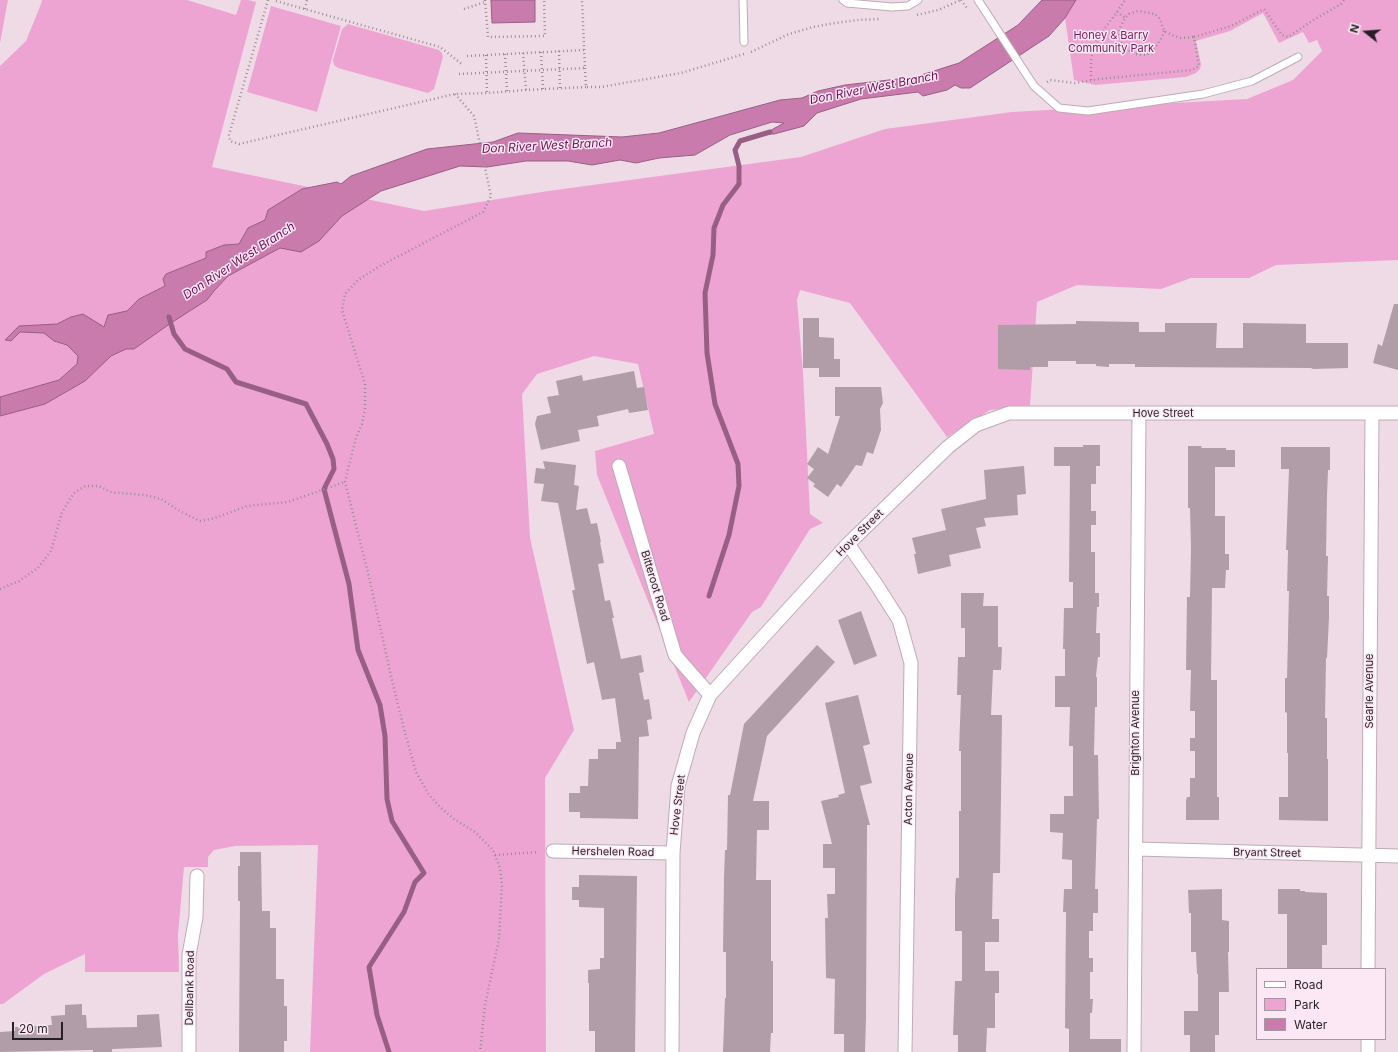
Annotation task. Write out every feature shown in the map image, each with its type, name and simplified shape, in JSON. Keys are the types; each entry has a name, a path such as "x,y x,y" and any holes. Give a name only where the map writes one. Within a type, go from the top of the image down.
{"street":[{"name":"Hove Street","path":"672,1052 673,854 678,786 693,733 710,695 848,544 948,447 976,424 1009,413 1398,413"},
{"name":"Searle Avenue","path":"1368,968 1372,413"},
{"name":"Brighton Avenue","path":"1134,1052 1139,414"},
{"name":"Bitteroot Road","path":"619,466 675,655 710,695"},
{"name":"Acton Avenue","path":"848,544 899,620 911,663 905,1052"},
{"name":"Bryant Street","path":"1136,849 1398,856"},
{"name":"Hershelen Road","path":"553,851 673,854"},
{"name":"Dellbank Road","path":"189,1052 189,955 196,917 197,876"},
{"path":"1368,1040 1368,1052"}],"lane":[{"path":"743,0 744,42"},
{"path":"843,0 847,3 892,7 908,6 918,0"},
{"path":"978,0 1034,86 1059,108 1088,111 1210,92 1252,81 1298,57"}],"path":[{"path":"268,0 229,135 230,141 239,144 455,94 601,87 681,73 754,51 789,34 813,27 836,22 884,19"},
{"path":"305,9 308,0"},
{"path":"464,9 485,1 488,37 545,36 544,0"},
{"path":"582,0 586,87"},
{"path":"913,16 938,10 961,0"},
{"path":"1091,80 1093,47 1099,36 1118,12 1125,0"},
{"path":"1164,31 1181,38 1194,37 1231,26 1264,9 1282,35 1288,37 1341,4 1344,0"},
{"path":"276,2 440,47 463,65"},
{"path":"1138,11 1154,14 1160,19 1164,31 1158,44 1147,55 1135,54 1126,49 1121,42 1119,34 1128,14 1138,11"},
{"path":"1118,12 1125,18"},
{"path":"1045,84 1050,80 1075,83 1091,80 1192,70 1199,66 1194,37"},
{"path":"467,56 584,50"},
{"path":"541,52 543,89"},
{"path":"559,52 560,88"},
{"path":"523,53 526,90"},
{"path":"505,54 507,91"},
{"path":"486,55 487,93"},
{"path":"459,74 585,68"},
{"path":"455,94 474,116 491,196 488,205 483,212 380,266 358,280 345,294 342,310 365,384 365,409 362,424 348,465 345,482 369,577 394,691 416,772 429,795 440,807 454,819 475,832 493,850 500,868 502,886 499,939 485,1005 480,1052"},
{"path":"0,589 20,582 38,568 51,551 62,512 74,493 85,486 99,486 110,492 145,495 161,499 200,521 215,518 247,506 288,502 345,482"},
{"path":"495,855 553,851"}],"green space":[{"path":"0,0 8,0 0,43"},
{"name":"Honey & Barry Community Park","path":"42,0 187,0 236,15 241,0 256,2 212,167 424,211 548,191 801,157 885,129 1012,112 1247,99 1293,80 1322,51 1317,40 1309,43 1303,32 1279,43 1263,13 1230,31 1196,41 1201,64 1200,69 1196,73 1186,77 1095,85 1074,80 1065,18 1076,0 1398,0 1398,260 1276,265 1249,278 1191,278 1161,289 1077,285 1037,302 1030,406 990,410 947,437 850,303 800,290 797,300 803,373 810,514 823,523 810,529 761,607 752,612 689,702 597,475 595,451 654,434 638,364 594,356 537,374 522,394 530,538 574,730 545,778 546,1052 310,1052 318,845 235,846 214,850 208,857 208,867 184,867 178,935 179,972 85,972 85,954 44,974 3,1004 0,1004 0,66 26,41"},
{"path":"271,6 341,26 317,112 247,92"},
{"path":"348,24 439,50 443,57 434,89 428,93 338,68 334,65 333,60 342,29"}],"water":[{"path":"491,0 535,0 535,22 492,23"},
{"name":"Don River West Branch","path":"1042,0 1076,0 1065,18 1049,36 970,88 961,88 955,85 947,90 923,96 918,92 861,99 817,113 804,126 774,134 764,134 784,123 772,122 730,135 695,155 659,158 636,163 620,160 592,165 568,161 526,161 487,167 460,166 381,191 342,216 319,241 301,252 280,248 228,276 207,300 134,349 126,349 111,356 85,381 45,404 0,416 0,397 59,380 77,364 78,356 67,345 54,341 44,333 20,332 11,341 5,340 19,326 57,324 71,317 83,314 104,327 108,315 127,311 139,299 165,286 163,279 166,274 206,258 206,252 224,245 239,244 248,228 265,220 268,210 302,189 337,182 341,184 351,176 427,149 493,142 518,133 622,137 659,133 780,100 802,98 818,91 845,85 915,77 959,63 1018,25"}],"building":[{"path":"1394,304 1398,304 1398,370 1373,363 1378,344 1382,346"},
{"path":"803,318 819,318 819,337 834,338 834,359 840,359 840,377 819,377 819,368 803,368"},
{"path":"1076,321 1139,322 1139,332 1165,332 1165,323 1217,323 1216,348 1243,348 1243,323 1306,324 1306,343 1348,343 1348,368 1135,367 1135,364 1109,364 1109,367 1096,366 1096,364 1076,364 1076,361 1048,361 1048,367 1030,367 1030,370 998,369 998,325 1076,324"},
{"path":"634,371 637,388 644,387 648,410 629,413 628,409 597,416 599,426 578,430 580,441 541,450 535,424 537,416 551,413 547,397 559,395 556,381 582,375 583,381"},
{"path":"835,387 881,387 883,403 880,409 881,430 873,454 867,452 862,466 856,465 841,487 837,484 828,497 813,486 815,484 807,478 814,469 807,464 818,447 828,454 840,416 835,416"},
{"path":"1083,445 1100,445 1100,466 1096,466 1096,484 1091,484 1091,511 1096,511 1096,525 1091,525 1091,552 1095,552 1095,593 1099,593 1096,633 1100,633 1100,657 1098,657 1096,676 1097,707 1095,707 1094,755 1098,755 1099,819 1097,819 1095,889 1098,889 1098,913 1093,913 1093,931 1089,931 1089,958 1093,958 1093,972 1090,972 1090,999 1093,999 1092,1013 1090,1013 1090,1039 1121,1039 1121,1052 1069,1052 1069,1029 1065,1028 1066,912 1063,912 1064,889 1072,889 1072,860 1062,859 1063,833 1050,832 1050,814 1064,814 1064,796 1073,796 1073,746 1069,746 1070,707 1055,707 1055,676 1065,676 1065,649 1063,649 1064,608 1073,608 1073,582 1069,582 1070,466 1054,466 1054,447 1083,447"},
{"path":"1188,446 1202,446 1201,448 1226,448 1226,450 1235,450 1235,467 1215,467 1215,516 1225,516 1225,554 1229,554 1229,570 1226,570 1225,588 1212,588 1211,680 1217,680 1217,797 1219,797 1219,820 1186,820 1186,801 1187,797 1190,797 1190,778 1195,778 1195,751 1190,751 1190,738 1195,738 1195,711 1190,711 1191,670 1186,670 1187,597 1190,597 1191,548 1190,508 1188,508"},
{"path":"1281,447 1330,447 1330,470 1328,470 1327,496 1326,556 1328,556 1327,596 1329,596 1329,618 1326,658 1325,718 1327,718 1328,821 1279,820 1279,797 1288,797 1285,678 1287,678 1289,591 1287,591 1288,550 1286,550 1289,469 1281,469"},
{"path":"543,461 576,465 574,485 579,486 576,510 587,508 591,524 597,523 604,563 598,564 605,601 610,600 614,618 612,618 621,659 641,655 644,672 639,673 644,700 649,699 652,719 647,720 649,736 639,737 638,819 580,818 580,812 569,812 569,793 580,793 580,786 588,786 589,759 598,759 598,749 616,749 616,742 621,742 615,698 602,700 594,662 587,664 572,590 575,590 558,503 541,501 544,484 534,483 536,468 545,469"},
{"path":"1024,466 1026,494 1017,495 1018,515 984,518 986,526 976,528 981,548 949,555 951,566 918,574 914,554 916,554 912,538 946,530 941,509 986,499 984,470"},
{"path":"961,593 984,593 983,606 998,606 998,647 1002,647 1001,670 993,670 991,715 1002,715 1000,873 993,873 992,919 999,919 999,942 985,942 985,971 999,971 999,993 995,993 995,1028 987,1028 986,1052 958,1052 958,1035 953,1035 955,981 962,981 962,931 955,931 956,878 959,878 959,811 961,811 961,751 959,751 961,695 957,695 958,657 965,657 965,628 961,628"},
{"path":"861,611 877,656 854,665 838,620"},
{"path":"817,645 835,662 767,736 753,801 769,801 769,830 757,830 756,880 771,880 773,1033 771,1033 770,1052 723,1052 726,998 726,952 723,952 724,877 725,850 727,850 728,795 730,795 744,724"},
{"path":"858,695 870,744 863,746 872,783 860,786 870,825 867,825 865,1052 844,1052 844,1034 834,1034 835,979 826,978 825,918 828,918 827,894 835,894 835,868 823,868 823,844 832,844 821,801 839,797 838,795 845,793 825,703"},
{"path":"240,852 261,852 262,911 270,911 270,928 276,928 276,979 284,979 284,1006 287,1006 287,1041 284,1041 284,1052 239,1052 240,901 238,901 238,866 240,866"},
{"path":"579,875 637,876 635,1052 595,1052 595,1031 589,1031 588,970 600,969 600,958 604,958 604,908 579,907 579,900 572,900 572,887 579,887"},
{"path":"1222,889 1222,920 1229,921 1229,992 1219,992 1219,1035 1215,1035 1215,1052 1190,1052 1190,1035 1184,1035 1184,1011 1198,1011 1198,974 1196,952 1191,952 1191,913 1189,913 1188,890"},
{"path":"1278,889 1300,889 1300,891 1305,892 1327,893 1327,945 1322,945 1322,968 1287,968 1287,914 1278,914"},
{"path":"82,1004 82,1015 86,1015 87,1028 137,1027 137,1015 159,1014 162,1047 112,1049 112,1052 93,1052 93,1050 0,1052 0,1032 15,1031 15,1027 52,1025 51,1016 65,1015 65,1005"}],"waterway":[{"path":"709,596 729,535 739,486 738,464 715,404 707,353 705,293 713,255 714,228 723,205 739,184 739,166 735,150 740,141 770,132"},
{"path":"169,317 174,334 185,349 227,369 236,382 306,404 327,444 333,459 334,469 324,489 349,584 358,650 380,705 385,736 387,799 392,821 424,873 415,882 404,912 369,967 377,1015 389,1052"}]}
